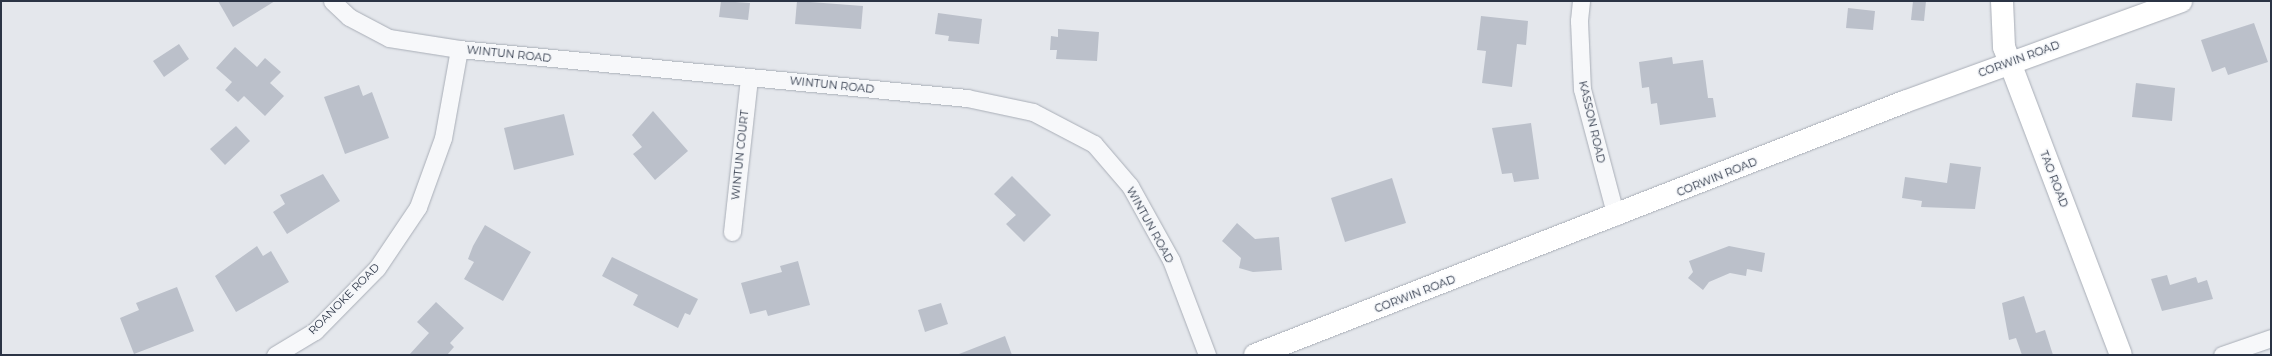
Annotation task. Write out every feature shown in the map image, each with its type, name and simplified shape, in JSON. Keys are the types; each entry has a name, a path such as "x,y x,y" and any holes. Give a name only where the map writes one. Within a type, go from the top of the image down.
{"main road":[{"name":"TAO ROAD","path":"2002,1 2004,47 2121,355"},
{"name":"CORWIN ROAD","path":"1255,355 1616,217 2010,62 2181,1"}],"street":[{"name":"WINTUN ROAD","path":"332,1 349,18 389,38 459,49 967,98 1033,112 1094,144 1130,186 1167,253 1207,355"},
{"name":"KASSON ROAD","path":"1581,1 1579,21 1582,89 1616,217"},
{"name":"ROANOKE ROAD","path":"275,355 315,331 377,268 418,208 443,138 459,49"},
{"name":"WINTUN COURT","path":"732,232 749,77"},
{"path":"2222,355 2271,338"}],"building":[{"path":"218,1 275,1 233,27"},
{"path":"721,1 750,3 748,20 719,17"},
{"path":"797,1 863,6 861,29 795,24"},
{"path":"1913,1 1926,1 1924,21 1911,20"},
{"path":"1848,8 1875,11 1873,30 1846,28"},
{"path":"938,13 982,19 979,44 948,41 949,36 935,34"},
{"path":"1481,16 1528,21 1526,45 1517,44 1512,87 1482,83 1486,51 1477,50"},
{"path":"2254,23 2268,62 2228,75 2225,67 2212,72 2201,40"},
{"path":"1058,29 1099,32 1097,61 1056,59 1057,50 1050,50 1051,36 1058,37"},
{"path":"179,44 189,59 164,77 153,61"},
{"path":"235,47 257,67 265,58 281,72 270,83 284,96 265,116 244,96 238,102 225,90 232,82 216,68"},
{"path":"1672,57 1673,64 1703,60 1708,98 1713,98 1716,117 1660,125 1657,103 1651,104 1649,87 1642,88 1639,62"},
{"path":"2136,83 2175,88 2172,121 2132,117"},
{"path":"359,85 363,96 372,92 389,138 345,154 324,97"},
{"path":"653,111 688,151 655,180 633,154 642,147 632,135"},
{"path":"564,114 574,155 514,170 504,128"},
{"path":"1531,123 1539,179 1514,182 1512,173 1502,174 1492,128"},
{"path":"236,126 250,141 225,165 210,149"},
{"path":"1950,163 1981,167 1975,209 1921,207 1922,201 1902,198 1905,177 1947,183"},
{"path":"323,174 340,201 287,234 273,212 285,204 280,195"},
{"path":"1012,176 1051,215 1024,242 1006,224 1016,215 994,194"},
{"path":"1392,178 1406,223 1345,242 1331,198"},
{"path":"1237,223 1255,239 1279,237 1282,270 1253,272 1239,268 1241,258 1222,241"},
{"path":"485,225 531,252 503,301 464,279 474,262 468,259 473,246"},
{"path":"257,246 263,256 271,251 289,282 236,312 215,276"},
{"path":"1729,246 1765,253 1762,272 1747,269 1746,276 1730,273 1709,282 1703,290 1688,278 1693,272 1689,261"},
{"path":"612,257 698,299 690,315 685,313 678,328 633,305 638,295 602,276"},
{"path":"798,261 810,305 768,316 766,310 750,314 741,283 782,272 780,266"},
{"path":"2167,275 2170,285 2196,277 2198,283 2207,280 2213,299 2162,311 2151,279"},
{"path":"177,287 194,331 134,354 120,318 139,310 136,303"},
{"path":"2024,296 2036,333 2045,330 2053,355 2022,355 2016,338 2009,340 2002,303"},
{"path":"436,302 464,328 450,343 454,347 447,355 409,355 429,333 417,322"},
{"path":"941,303 948,324 925,332 918,310"},
{"path":"1005,336 1012,355 959,355 959,354"}]}
